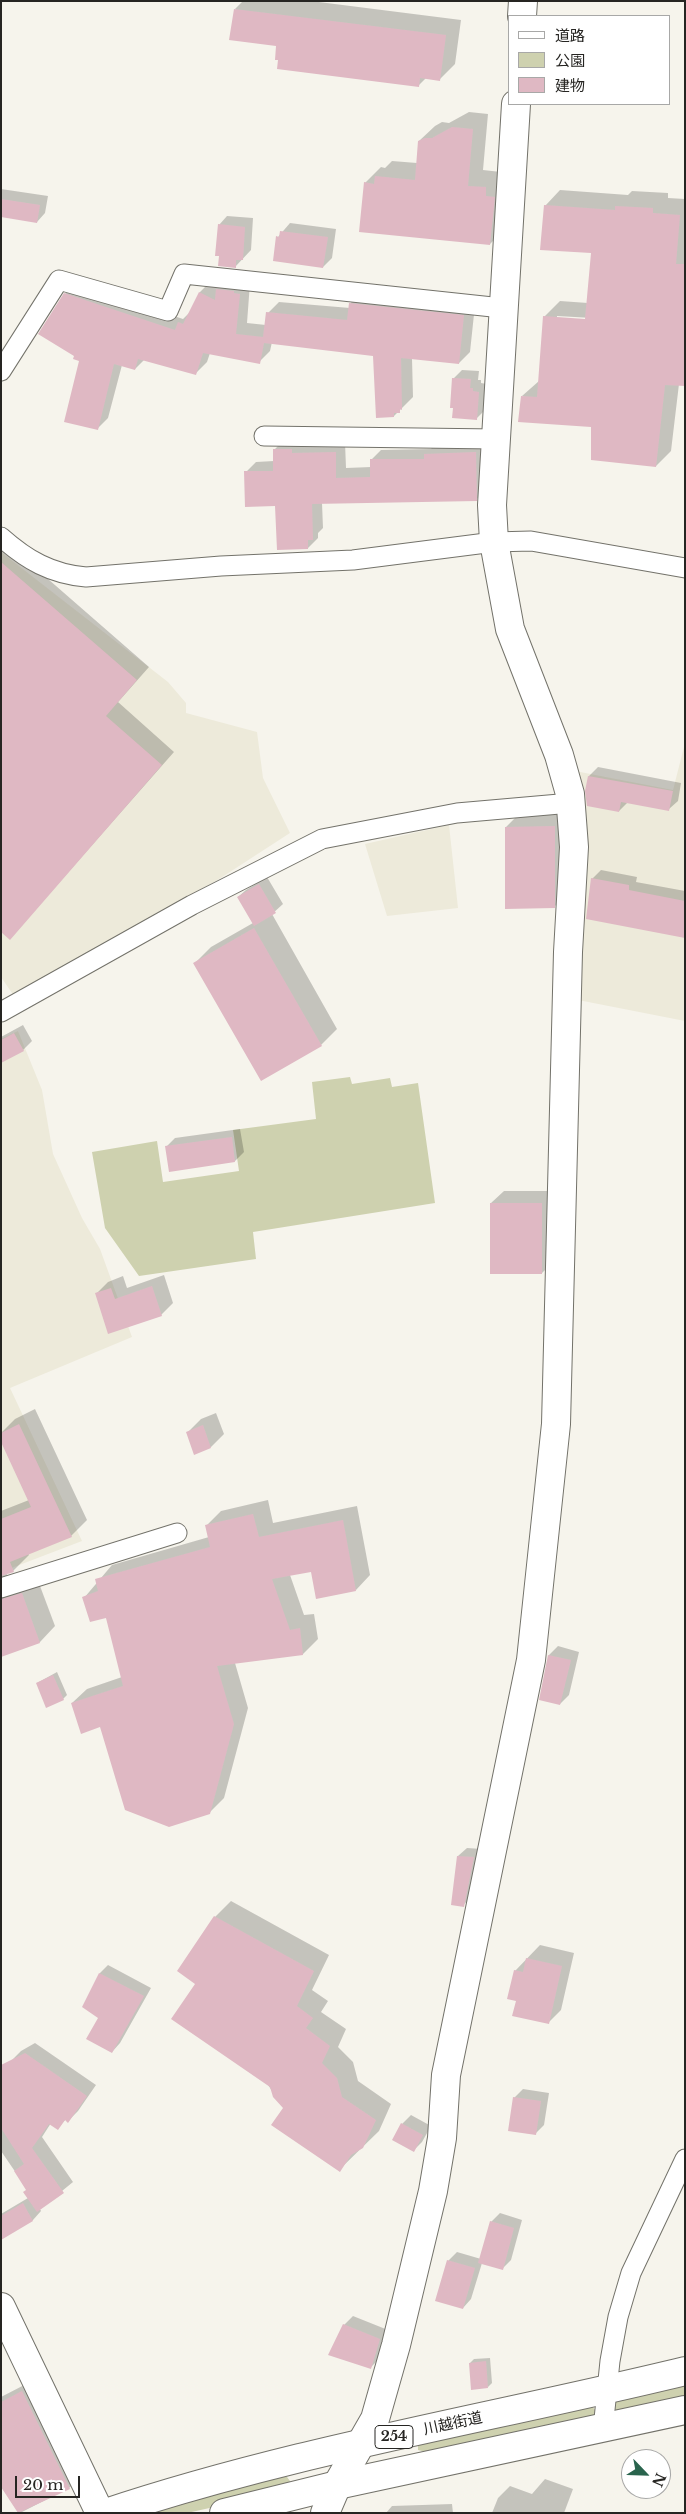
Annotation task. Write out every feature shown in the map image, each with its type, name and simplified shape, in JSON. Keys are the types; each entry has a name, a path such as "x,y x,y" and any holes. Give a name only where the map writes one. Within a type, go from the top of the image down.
{"main road":[{"path":"522,15 523,1"},
{"path":"325,2513 337,2485 376,2419 433,2190 442,2138 446,2075 531,1660 556,1424 568,952 574,847 571,802 559,755 510,629 494,542 492,505 502,308 516,105"},
{"path":"1,2307 100,2513"},
{"name":"川越街道","path":"106,2513 171,2491 246,2470 685,2372"},
{"name":"254","path":"224,2513 337,2485 685,2410"}],"street":[{"path":"1,371 59,280 168,312 184,274 502,308"},
{"path":"264,436 496,439"},
{"path":"1,537 17,551 42,567 64,575 86,577 221,566 353,560 494,542 531,541 685,568"},
{"path":"1,1012 192,905 322,839 457,813 571,802"},
{"path":"1,1588 178,1533"},
{"path":"603,2429 606,2390 618,2317 631,2273 685,2159"}],"shaded area":[{"path":"1,552 168,682 186,703 186,713 257,732 263,778 290,833 219,879 14,996 1,977"},
{"path":"685,743 685,1021 578,1000 575,771 673,790"},
{"path":"449,825 458,908 387,916 365,844"},
{"path":"18,1031 42,1090 53,1154 82,1218 100,1249 132,1337 10,1388 82,1541 1,1572 1,1039"}],"green space":[{"path":"350,1077 352,1084 390,1078 392,1087 418,1083 435,1203 253,1232 256,1259 139,1276 105,1228 92,1152 157,1141 163,1182 239,1171 233,1130 316,1119 312,1082"},
{"path":"685,2383 685,2401 621,2416 611,2411 614,2399"},
{"path":"590,2404 597,2412 595,2419 570,2427 517,2432 426,2452 418,2450 418,2446 424,2440"},
{"path":"280,2476 287,2477 290,2481 288,2490 187,2513 145,2513"}],"building":[{"path":"234,9 446,35 440,81 420,78 419,87 277,69 278,60 275,60 276,46 229,40"},
{"path":"452,127 473,129 468,186 486,187 486,196 495,197 490,245 359,232 364,182 374,184 375,176 415,180 418,141 432,138"},
{"path":"1,199 40,205 37,223 1,217"},
{"path":"544,205 615,210 615,206 653,208 653,213 680,215 676,264 685,264 685,386 665,385 656,467 591,460 591,427 518,422 521,396 537,397 543,316 585,319 591,253 540,250"},
{"path":"218,224 245,227 243,260 236,260 236,268 218,266 219,256 215,256"},
{"path":"280,231 328,237 323,268 273,261 276,236 279,237"},
{"path":"216,289 234,291 234,293 240,294 236,334 263,337 266,312 347,320 349,303 464,315 459,364 401,358 402,410 400,409 400,413 394,413 394,417 376,418 373,356 264,343 260,364 203,353 196,375 138,359 135,370 114,364 98,430 64,422 79,361 73,359 74,356 38,334 64,293 175,330 178,322 183,324 199,292 215,300"},
{"path":"452,378 471,379 470,388 473,388 473,391 479,392 477,420 452,418 453,408 450,408"},
{"path":"273,449 292,449 292,453 336,452 336,478 370,477 370,459 424,459 424,454 476,452 477,501 312,504 313,540 308,540 308,549 277,550 275,506 245,507 244,471 273,471"},
{"path":"1,562 137,680 106,716 162,765 10,940 1,932"},
{"path":"588,776 673,791 669,811 621,802 619,812 587,806 585,791"},
{"path":"555,826 555,908 505,909 505,827"},
{"path":"591,878 629,885 629,890 685,901 685,938 586,919"},
{"path":"259,884 276,913 254,926 237,897"},
{"path":"254,928 322,1046 261,1081 193,963"},
{"path":"14,1033 24,1051 1,1063 1,1040"},
{"path":"232,1137 235,1162 169,1172 165,1146"},
{"path":"490,1203 542,1203 542,1274 490,1274"},
{"path":"152,1286 162,1316 108,1334 95,1293 111,1288 115,1299"},
{"path":"19,1424 72,1537 10,1562 14,1572 1,1576 1,1519 31,1507 1,1442 1,1433"},
{"path":"203,1425 211,1448 194,1455 186,1432"},
{"path":"253,1514 259,1537 343,1520 356,1591 316,1599 311,1572 272,1579 290,1630 300,1628 303,1655 217,1666 234,1724 210,1814 169,1827 125,1810 100,1727 81,1734 71,1703 123,1686 106,1618 90,1622 82,1597 98,1591 95,1579 210,1547 205,1525"},
{"path":"22,1593 40,1643 1,1657 1,1599"},
{"path":"548,1655 571,1660 560,1705 539,1700"},
{"path":"53,1675 64,1700 46,1708 36,1683"},
{"path":"457,1856 474,1857 464,1907 451,1905"},
{"path":"214,1916 314,1971 297,2006 313,2018 306,2028 330,2046 322,2063 337,2078 342,2097 376,2120 363,2148 351,2155 340,2172 271,2125 283,2108 273,2097 270,2087 171,2019 195,1984 177,1971"},
{"path":"526,1958 562,1966 549,2024 512,2016 516,2001 507,1999 514,1970 523,1972"},
{"path":"99,1973 144,1996 112,2053 86,2039 98,2018 82,2007"},
{"path":"25,2053 87,2096 68,2123 65,2120 58,2130 49,2124 32,2148 64,2193 37,2212 23,2192 26,2190 14,2171 24,2164 1,2128 1,2065"},
{"path":"513,2097 541,2101 536,2135 508,2131"},
{"path":"401,2123 423,2135 414,2152 392,2140"},
{"path":"23,2203 33,2221 1,2240 1,2216"},
{"path":"490,2221 514,2228 503,2270 478,2263"},
{"path":"447,2260 475,2268 463,2309 435,2301"},
{"path":"343,2324 380,2339 371,2369 328,2355"},
{"path":"486,2361 488,2388 471,2390 469,2363"},
{"path":"22,2391 70,2489 18,2513 1,2487 1,2402"}]}
